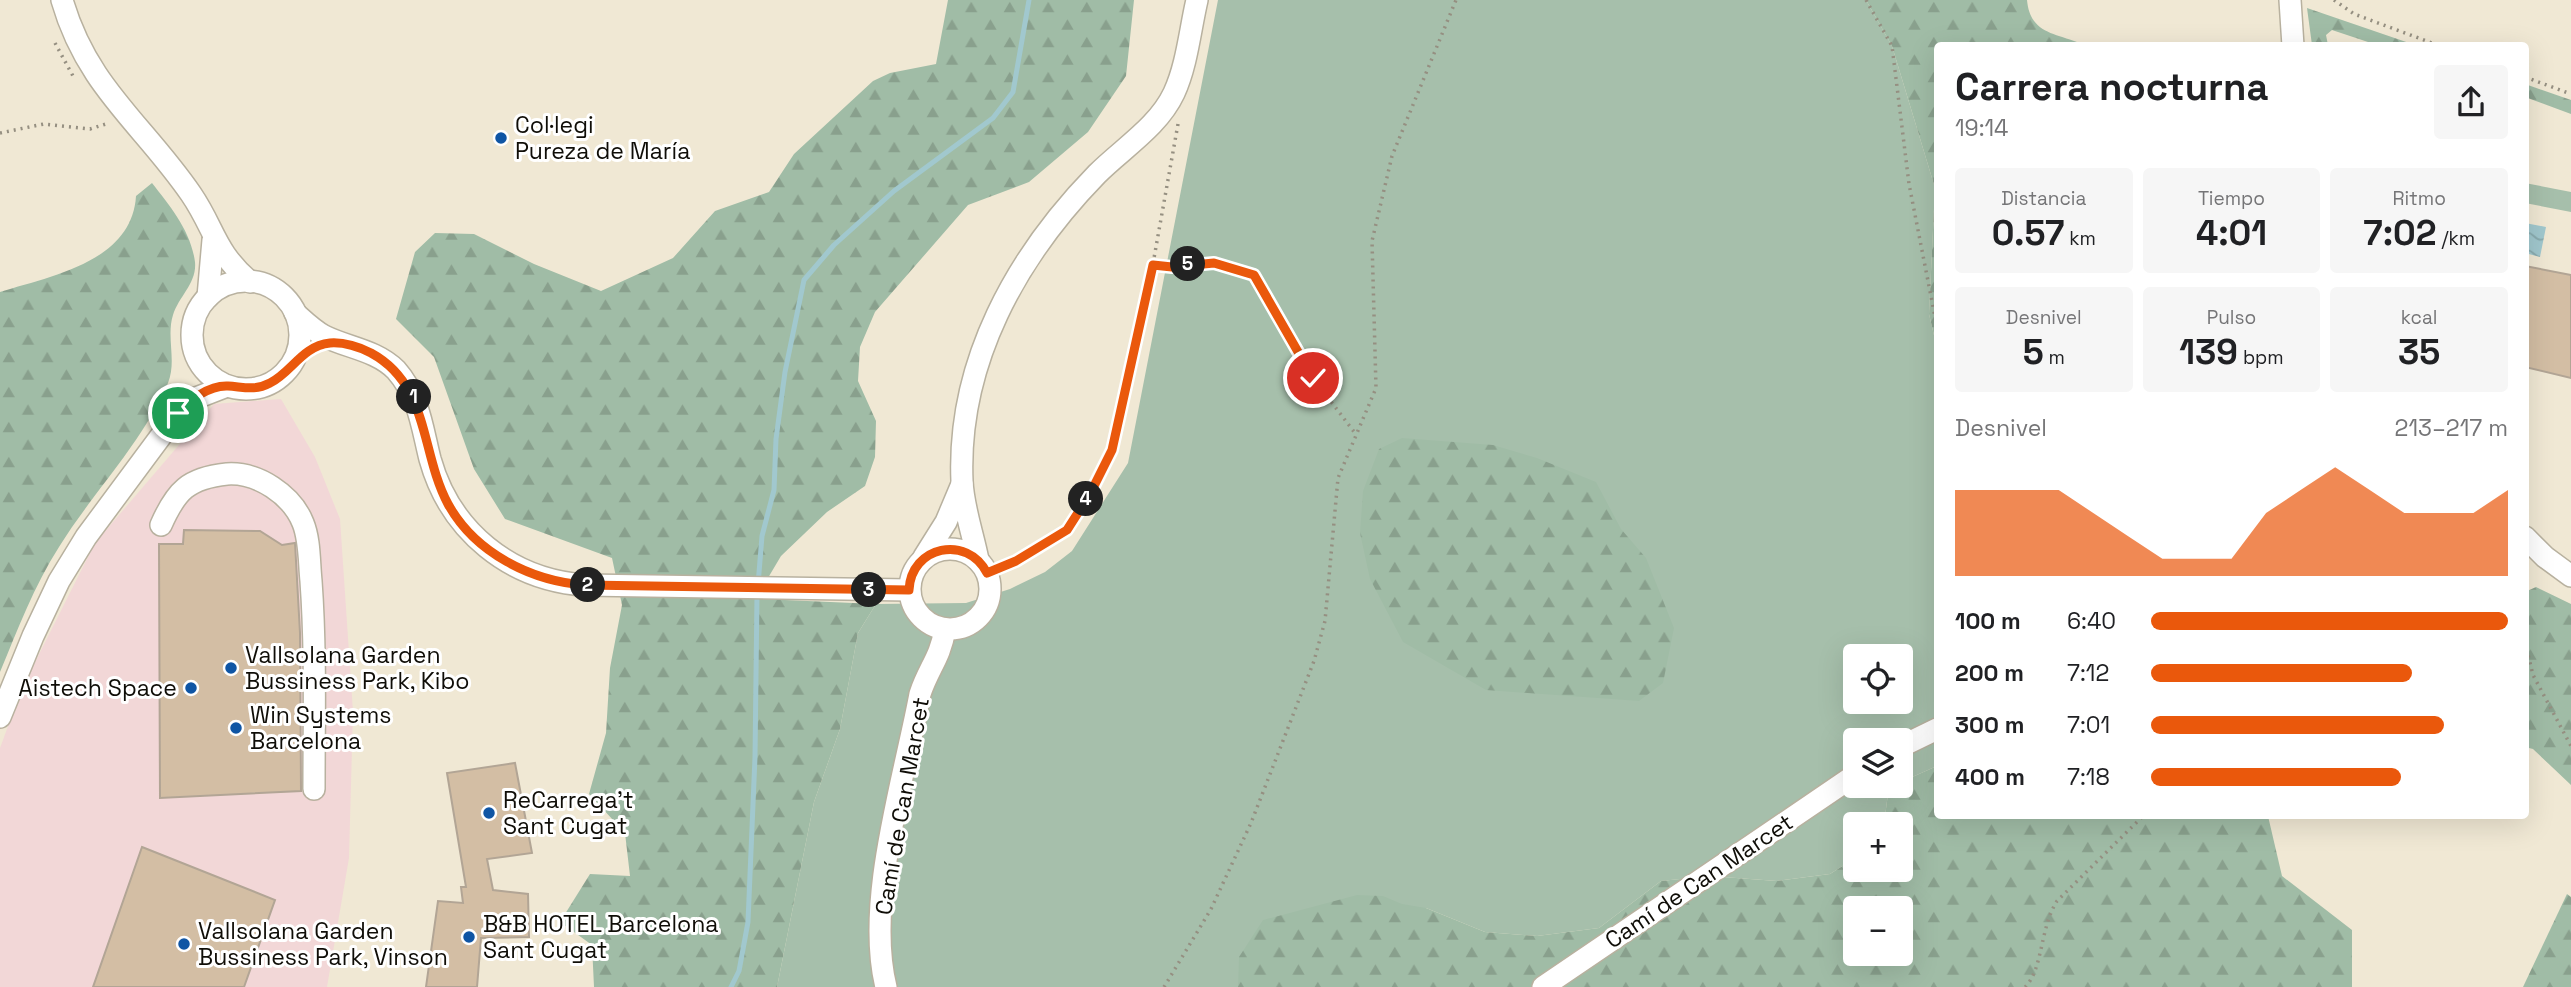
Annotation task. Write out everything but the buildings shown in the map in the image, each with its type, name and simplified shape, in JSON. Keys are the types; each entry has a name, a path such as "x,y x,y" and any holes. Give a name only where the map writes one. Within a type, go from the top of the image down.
{"street":[{"path":"62,0 72,35 88,65 193,197 224,256 250,282"},
{"path":"962,484 940,534 913,572 909,590 920,616 944,629 967,625 984,610 990,588 962,484 963,416 980,351 1004,299 1045,234 1098,174 1152,124 1173,93 1197,0"},
{"path":"2290,0 2293,42"},
{"path":"213,238 214,260 208,297 194,320 192,340 195,353 205,371 227,386 241,389 261,387 279,377 293,361 329,343 344,344"},
{"path":"208,297 227,285 250,282 277,291 295,313 315,331 382,359 407,386 418,406 430,459 449,505 475,538 520,569 551,580 585,585 909,590"},
{"path":"293,361 300,334 295,313"},
{"path":"178,413 189,391 195,353"},
{"path":"0,717 33,636 59,582 86,537 178,413 191,400 227,386"},
{"path":"162,525 172,500 183,488 206,478 230,474 260,480 293,505 304,524 311,579 314,789"},
{"path":"2529,540 2571,576"},
{"path":"924,558 938,550 954,549 983,567"},
{"name":"Camí de Can Marcet","path":"886,987 881,928 887,867 920,694 925,678 941,654 944,629"},
{"path":"1913,741 1934,730"},
{"name":"Camí de Can Marcet","path":"1542,987 1843,783"}],"path":[{"path":"1164,987 1211,909 1245,835 1314,661 1325,621 1338,478 1376,388 1372,241 1392,156 1456,0"},
{"path":"1866,0 1892,46 1909,184 1934,312"},
{"path":"2334,0 2354,14 2429,42"},
{"path":"2529,78 2571,94"},
{"path":"983,567 1016,561 1067,530 1112,450 1153,265 1181,112"},
{"path":"0,133 44,124 90,129 109,124"},
{"path":"1153,265 1172,267 1214,263 1254,275 1313,378 1355,433"},
{"path":"2529,658 2533,675 2571,746"},
{"path":"2025,987 2033,976 2048,915 2057,901 2140,819"}],"shaded area":[{"path":"281,399 315,457 340,519 353,712 349,858 327,987 0,987 0,748 22,688 95,543 214,404"}],"green space":[{"path":"948,0 1134,0 1126,76 1088,132 1029,182 968,205 875,312 860,347 858,381 876,421 875,457 865,486 827,512 781,556 762,588 762,599 876,604 858,633 840,729 814,802 777,987 594,987 592,945 560,922 590,874 630,876 625,833 589,794 606,733 610,668 622,605 612,558 505,519 474,469 434,357 396,319 415,252 435,233 474,234 534,264 601,291 673,258 715,211 769,192 794,154 873,81 890,73 936,64"},
{"path":"1218,0 1866,0 1892,46 1934,185 1929,314 1934,335 1934,767 1913,777 1913,728 1843,728 1843,798 1887,798 1886,812 1843,812 1843,866 1830,874 1777,881 1709,876 1661,881 1599,928 1537,936 1485,932 1426,908 1256,987 777,987 814,802 840,729 858,633 876,604 966,603 1010,589 1045,572 1072,551 1128,463"},
{"path":"1866,0 2027,0 2029,11 2038,25 2044,30 2077,42 1934,42 1934,185 1892,46"},
{"path":"2307,8 2406,42 2368,42 2332,30 2326,35 2327,42 2312,42"},
{"path":"2529,85 2571,100 2571,114 2529,98"},
{"path":"152,183 184,229 195,262 193,276 171,323 171,375 145,426 50,562 0,672 0,292 64,272 105,251 120,237 131,218 136,196"},
{"path":"2529,184 2571,192 2571,212 2529,204"},
{"path":"1934,209 1934,335 1929,314"},
{"path":"1402,438 1493,445 1537,458 1596,482 1621,529 1646,558 1674,628 1663,683 1639,701 1486,690 1403,642 1370,579 1360,533 1363,491 1379,449"},
{"path":"2536,587 2571,604 2571,785 2529,748 2529,590"},
{"path":"1934,767 1934,819 2269,819 2282,876 2352,930 2352,987 1238,987 1239,957 1263,920 1357,895 1383,896 1402,904 1426,908 1485,932 1537,936 1599,928 1661,881 1709,876 1777,881 1830,874 1843,866 1843,882 1913,882 1913,812 1886,812 1887,798 1913,798 1913,777"},
{"path":"2567,894 2571,897 2571,987 2523,987"}],"water":[{"path":"2529,224 2546,227 2540,257 2529,254"}],"waterway":[{"path":"758,585 762,536 774,490 776,439 785,372 804,280 834,245 894,191 993,118 1013,92 1029,0"},
{"path":"731,987 739,971 748,922 755,757 757,594"}],"place":[{"name":"Col·legi Pureza de María","path":"501,138"},
{"name":"Vallsolana Garden Bussiness Park, Kibo","path":"231,668"},
{"name":"Aistech Space","path":"191,688"},
{"name":"Win Systems Barcelona","path":"236,728"},
{"name":"ReCarrega't Sant Cugat","path":"489,813"},
{"name":"B&B HOTEL Barcelona Sant Cugat","path":"469,937"},
{"name":"Vallsolana Garden Bussiness Park, Vinson","path":"184,944"}],"route":[{"path":"178,413 191,400 207,392 227,386 241,389 261,387 273,382 306,352 329,343 344,344 382,359 395,370 418,406 430,459 449,505 475,538 503,560 520,569 542,578 585,585 909,590 915,568 933,552 943,549 964,551 978,560 987,573 1016,561 1067,530 1090,494 1112,450 1153,265 1172,267 1214,263 1254,275 1313,378"}]}
